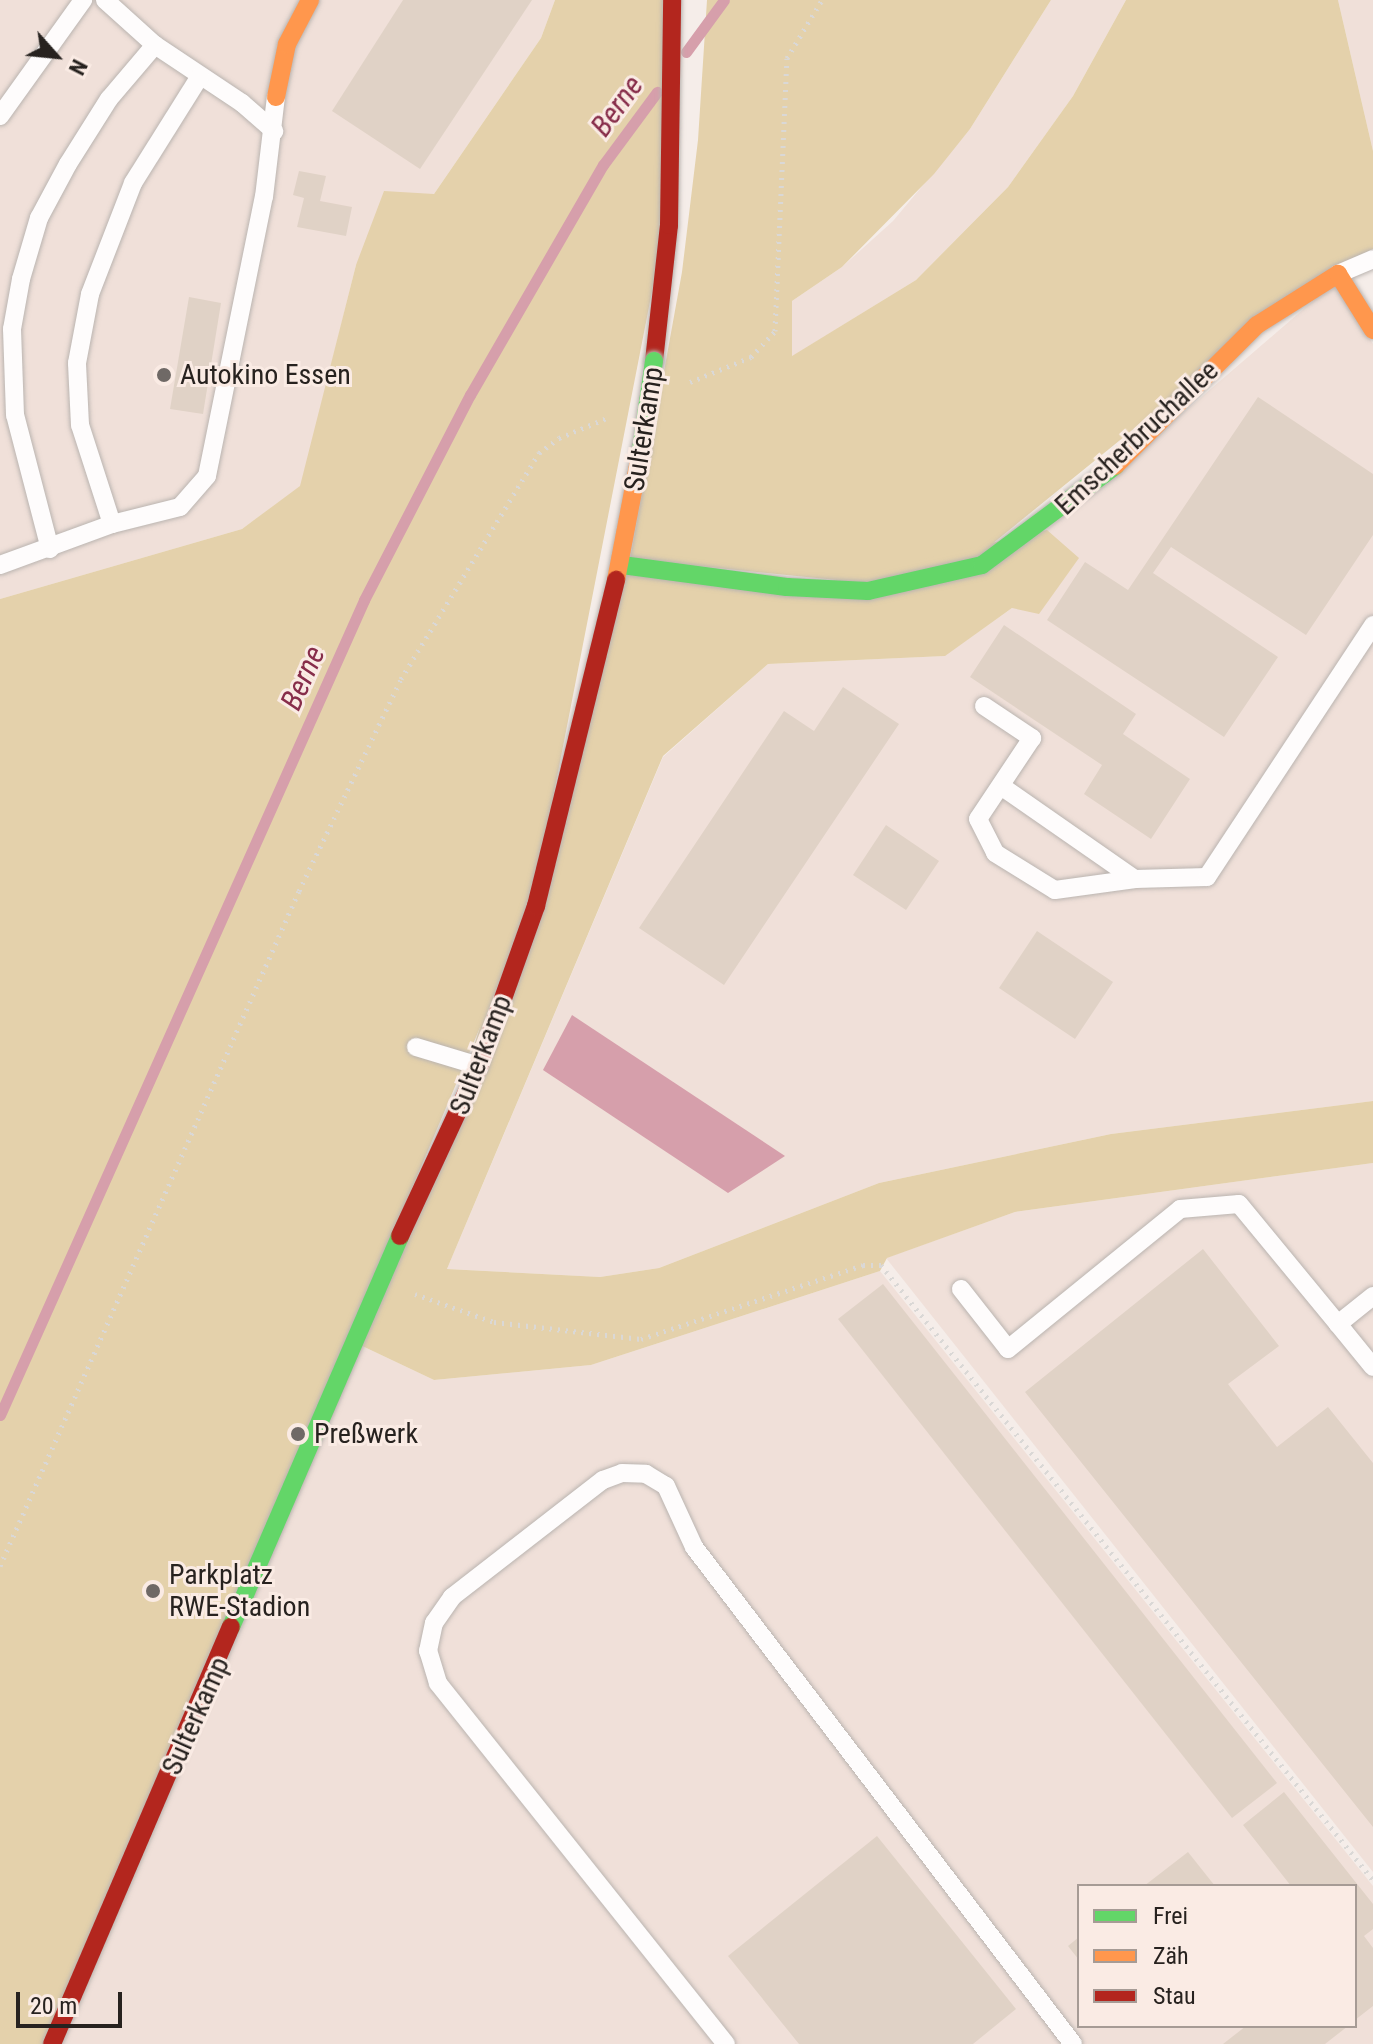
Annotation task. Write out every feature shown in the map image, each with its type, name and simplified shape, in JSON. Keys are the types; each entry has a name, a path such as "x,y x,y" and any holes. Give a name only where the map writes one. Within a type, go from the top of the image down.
{"street":[{"path":"276,97 287,44 310,0"},
{"name":"Sulterkamp","path":"52,2044 268,1552 381,1281 479,1066 536,906 622,565 641,450 665,281 672,3"},
{"path":"1338,274 1373,330"},
{"name":"Emscherbruchallee","path":"622,565 773,585 868,591 982,565 1096,485 1257,325 1338,274"}],"lane":[{"path":"0,116 83,0"},
{"path":"105,0 155,45 274,131"},
{"path":"50,549 15,415 12,329 21,279 39,218 68,164 109,99 155,45"},
{"path":"112,524 80,425 77,363 90,294 133,183 200,76"},
{"path":"0,565 112,524 180,507 207,476 274,131 276,97"},
{"path":"1338,274 1373,259"},
{"path":"984,706 1032,738 978,819 995,853 1055,890 1135,879 1207,877 1373,625"},
{"path":"1001,786 1135,879"},
{"path":"416,1047 479,1066"},
{"path":"961,1289 1008,1349 1180,1209 1239,1204 1373,1367"},
{"path":"1338,1324 1373,1296"},
{"path":"726,2044 438,1683 428,1651 434,1623 452,1597 603,1480 622,1473 646,1474 666,1486 694,1547 1073,2044"},
{"path":"244,1554 268,1552"}],"path":[{"path":"680,387 751,357 775,331 787,58 822,0"},
{"path":"0,1566 293,904 418,647 539,453 559,438 623,411"},
{"path":"381,1281 494,1322 641,1339 863,1265 881,1265 1373,1880"}],"shaded area":[{"name":"Autokino Essen","path":"0,0 555,0 541,38 434,194 356,265 301,486 242,529 0,599"},
{"path":"555,0 669,0 665,225 532,905 49,2044 0,2044 0,599 242,529 300,486 356,265 384,191 434,194 541,38"},
{"path":"707,0 1051,0 970,129 934,174 842,267 792,301 792,356 916,280 1008,187 1073,96 1126,0 1338,0 1373,151 1373,249 1332,268 976,557 866,583 630,559 682,272 698,140"},
{"path":"1051,0 1126,0 1073,96 1008,187 916,280 791,357 792,301 842,267 893,221 970,129"},
{"path":"1338,0 1373,0 1373,151"},
{"path":"1335,282 1373,344 1373,1101 1111,1134 879,1183 659,1268 600,1277 447,1269 663,757 768,664 944,656 1012,608 1047,530"},
{"path":"1047,530 1079,558 1039,614 1012,608 945,656 768,664 663,756 447,1269 600,1277 659,1268 879,1183 1111,1134 1373,1101 1373,1163 1015,1212 887,1258 880,1271 591,1365 434,1380 358,1344 432,1178 625,571 785,592"},
{"path":"572,1015 785,1156 728,1193 543,1070"},
{"path":"1373,1163 1373,1872 886,1258 1015,1212"},
{"path":"880,1271 1373,1886 1373,2044 55,2044 358,1344 434,1380 591,1365"}],"building":[{"path":"403,0 532,0 420,169 332,111"},
{"path":"299,171 326,176 320,201 352,207 346,236 297,227 304,198 293,195"},
{"path":"189,297 221,303 203,414 170,409"},
{"path":"1258,397 1373,474 1373,535 1306,635 1171,547 1153,573 1278,657 1224,737 1047,620 1085,562 1128,590"},
{"path":"1004,625 1136,714 1123,734 1190,779 1151,839 1084,794 1102,765 970,677"},
{"path":"843,687 899,724 724,985 639,928 784,711 814,731"},
{"path":"886,825 939,861 906,910 853,875"},
{"path":"1037,931 1113,982 1075,1039 999,988"},
{"path":"1203,1249 1279,1346 1228,1384 1277,1447 1328,1407 1373,1463 1373,1827 1025,1392"},
{"path":"883,1284 1277,1783 1232,1818 838,1319"},
{"path":"1284,1792 1373,1904 1373,1929 1364,1936 1373,1948 1373,2006 1357,2018 1357,1884 1289,1884 1243,1825"},
{"path":"877,1836 1016,2009 973,2044 799,2044 728,1956"},
{"path":"1188,1852 1213,1884 1147,1884"},
{"path":"1077,1939 1077,1957 1068,1946"},
{"path":"1243,2028 1345,2028 1325,2044 1223,2044"}],"waterway":[{"name":"Berne","path":"686,52 724,0"},
{"name":"Berne","path":"0,1415 364,600 470,395 603,165 657,92"}],"traffic: fast":[{"path":"641,450 654,361"},
{"path":"622,565 787,587 868,591 982,565 1115,466"},
{"path":"231,1627 400,1236"}],"traffic: slow":[{"path":"276,97 287,44 310,0"},
{"path":"1115,466 1257,325 1338,274 1373,330"},
{"path":"616,580 641,450"}],"traffic: jam":[{"path":"654,361 669,225 672,0"},
{"path":"400,1236 479,1066 536,906 616,580"},
{"path":"52,2044 231,1627"}],"place":[{"name":"Autokino Essen","path":"164,375"},
{"name":"Preßwerk","path":"298,1434"},
{"name":"Parkplatz RWE-Stadion","path":"153,1591"}]}
